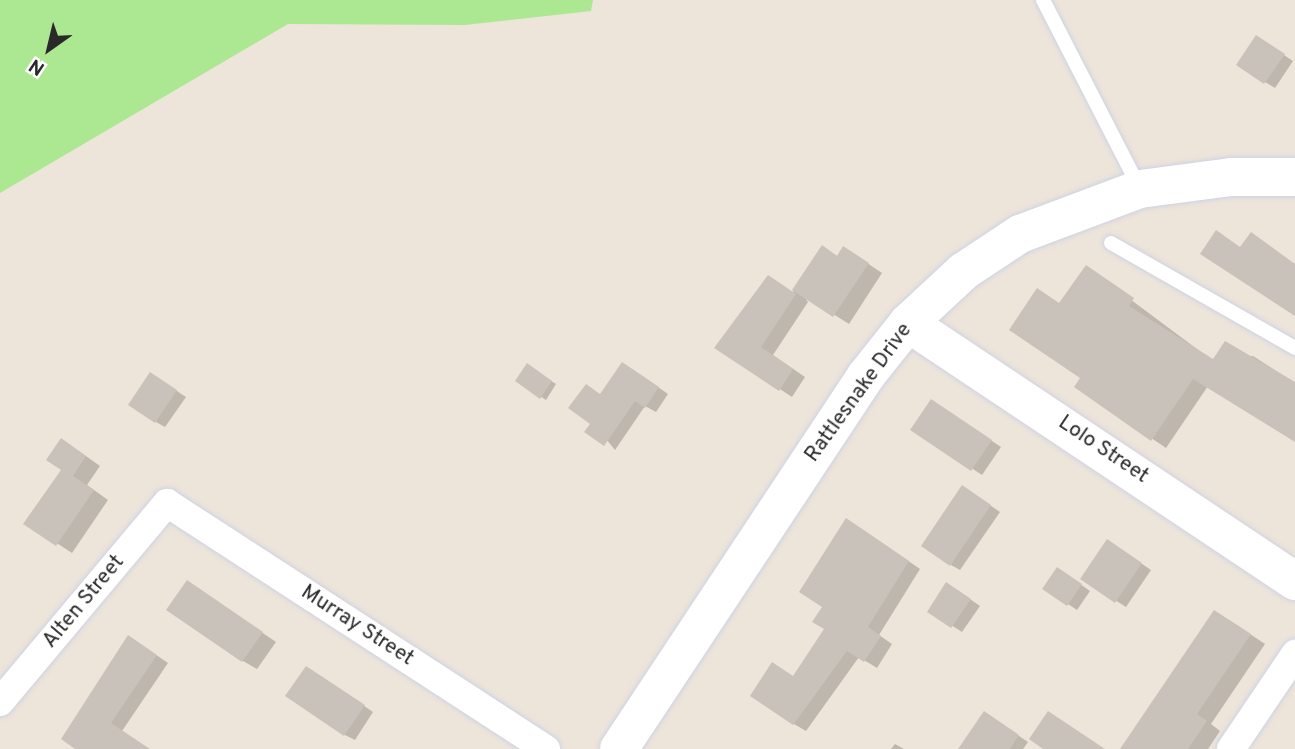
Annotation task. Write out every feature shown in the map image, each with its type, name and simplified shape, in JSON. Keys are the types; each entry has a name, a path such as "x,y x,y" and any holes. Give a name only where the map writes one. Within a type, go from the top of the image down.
{"street":[{"name":"Rattlesnake Drive","path":"619,749 865,377 908,323 964,271 1020,234 1140,189 1231,177 1295,177"},
{"name":"Lolo Street","path":"908,323 1295,581"},
{"name":"Alten Street","path":"0,702 167,503"},
{"name":"Murray Street","path":"167,503 546,749"},
{"path":"1231,749 1295,654"}],"lane":[{"path":"1043,0 1140,189"},
{"path":"1111,243 1295,348"}],"green space":[{"path":"0,0 593,0 591,11 465,25 288,24 0,193"}],"building":[{"path":"1256,35 1285,54 1264,84 1236,65"},
{"path":"1216,230 1240,247 1251,232 1295,264 1295,316 1200,254"},
{"path":"822,245 837,256 843,246 869,263 833,317 792,290"},
{"path":"1086,265 1134,298 1129,306 1213,359 1225,341 1295,382 1295,442 1193,379 1151,441 1074,387 1080,378 1009,330 1037,288 1059,303"},
{"path":"768,275 796,294 761,347 793,369 779,391 714,348"},
{"path":"622,362 659,387 645,408 635,401 604,446 584,432 590,424 568,408 586,384 600,394"},
{"path":"527,363 552,381 540,399 515,381"},
{"path":"150,372 177,390 155,423 128,405"},
{"path":"931,399 992,440 971,471 910,430"},
{"path":"61,438 86,456 73,476 94,490 56,546 23,524 61,470 46,460"},
{"path":"962,485 991,505 950,566 921,546"},
{"path":"846,518 909,561 868,627 881,636 864,662 847,651 793,725 750,696 772,662 793,676 824,629 812,622 822,607 799,592"},
{"path":"1107,539 1142,563 1115,603 1080,579"},
{"path":"1057,567 1082,584 1067,606 1042,589"},
{"path":"187,580 263,632 242,662 166,610"},
{"path":"946,582 971,599 951,628 927,612"},
{"path":"1214,610 1251,634 1197,714 1207,721 1188,749 1120,749"},
{"path":"128,635 157,655 111,723 150,749 75,749 61,739"},
{"path":"306,666 365,705 344,736 285,696"},
{"path":"984,711 1019,735 1010,749 958,749"},
{"path":"1048,711 1105,749 1043,749 1029,739"}]}
